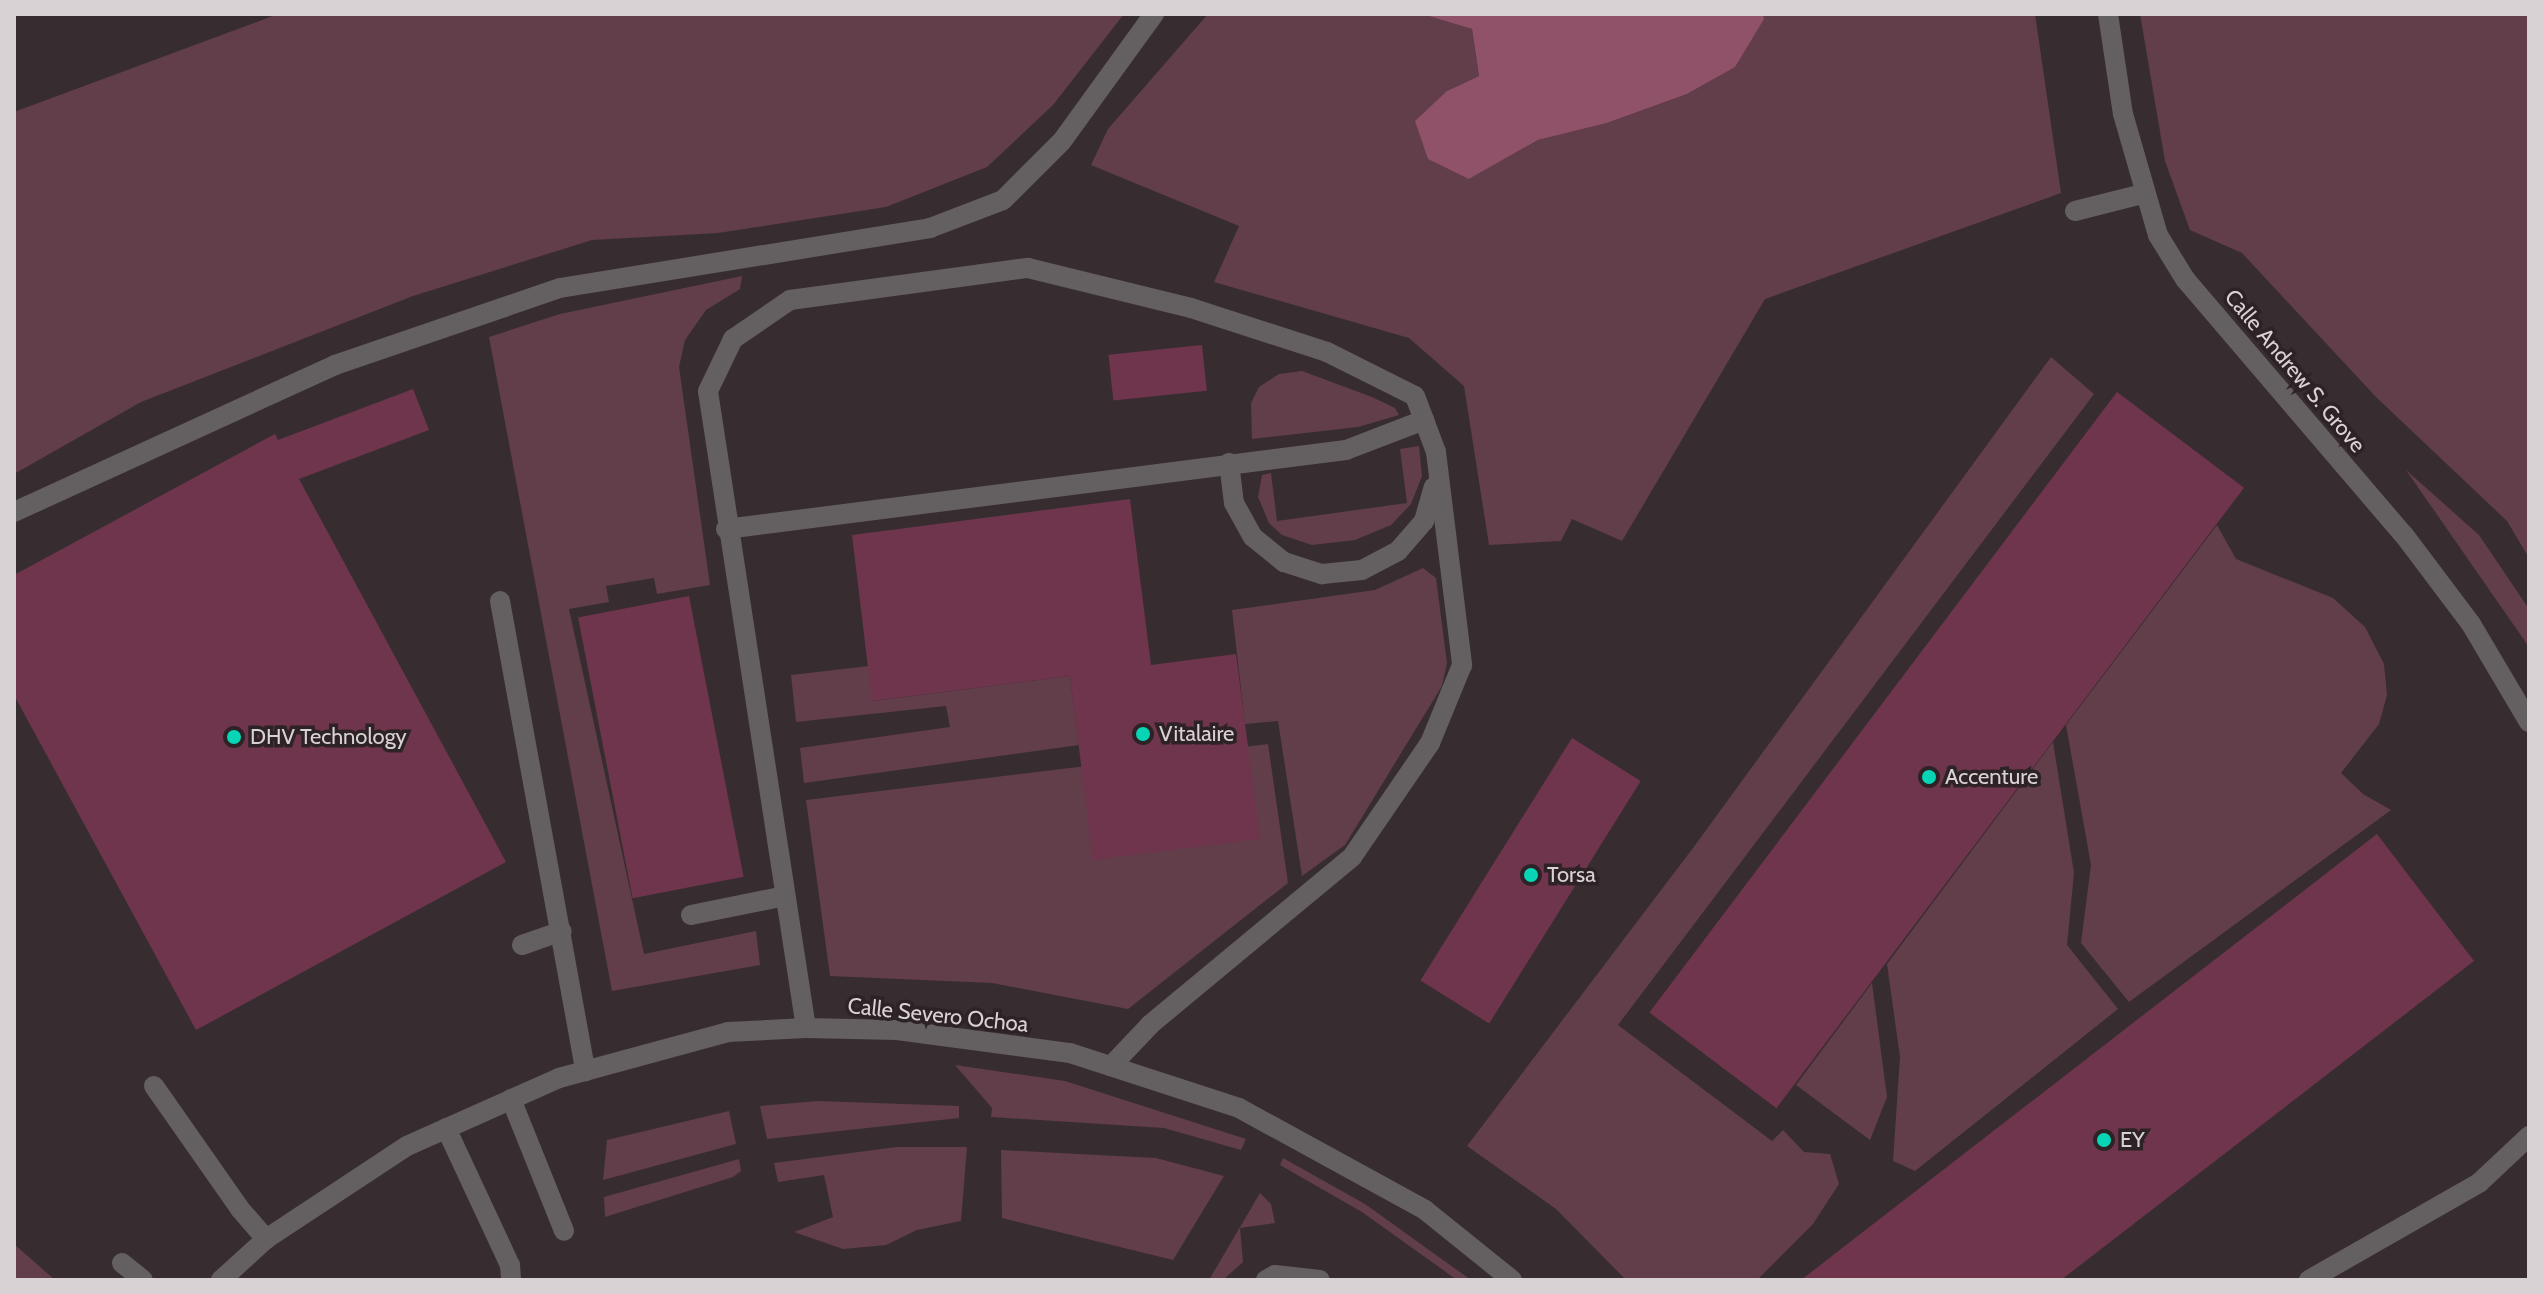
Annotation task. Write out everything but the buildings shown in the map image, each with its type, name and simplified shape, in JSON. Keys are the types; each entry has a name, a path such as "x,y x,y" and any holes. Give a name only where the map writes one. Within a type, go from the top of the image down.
{"street":[{"path":"14,512 335,365 560,288 930,228 1003,200 1062,141 1154,14"},
{"name":"Calle Andrew S. Grove","path":"2108,14 2142,194 2158,235 2185,279 2404,535 2471,624 2529,722"},
{"path":"2075,211 2142,194"},
{"path":"806,1028 726,529 708,391 733,339 790,300 1028,268 1191,308 1327,352 1415,396 1436,452 1436,483 1462,665 1430,743 1352,857 1150,1025 1111,1066"},
{"path":"726,529 1346,450 1424,420"},
{"path":"1229,463 1234,503 1253,537 1284,562 1322,574 1362,570 1398,551 1424,521 1436,483"},
{"path":"500,601 585,1071"},
{"path":"691,915 785,896"},
{"path":"522,945 562,931"},
{"name":"Calle Severo Ochoa","path":"221,1280 266,1239 407,1146 511,1099 585,1071 728,1032 806,1028 897,1030 1070,1053 1239,1108 1330,1154 1425,1210 1512,1280"},
{"path":"154,1086 240,1209 266,1239"},
{"path":"511,1099 564,1231"},
{"path":"446,1128 510,1265 511,1280"},
{"path":"2309,1280 2479,1183 2529,1136"},
{"path":"122,1263 143,1280"},
{"path":"1266,1280 1275,1275 1320,1280"}],"shaded area":[{"path":"278,14 1124,14 1053,105 987,167 886,207 718,233 592,240 413,296 141,402 14,474 14,112"},
{"path":"1208,14 1422,14 1472,29 1479,76 1447,91 1469,179 1538,140 1607,123 1687,94 1734,67 1763,14 2035,14 2061,193 1765,299 1622,541 1572,519 1561,541 1489,545 1464,386 1409,338 1214,282 1239,226 1091,165 1108,129"},
{"path":"1422,14 1763,14 1764,19 1735,67 1687,94 1607,123 1538,140 1469,179 1428,159 1415,121 1447,91 1479,76 1472,29"},
{"path":"2140,14 2529,14 2529,558 2507,521 2376,397 2242,253 2190,230 2165,161"},
{"path":"742,276 740,289 706,310 685,340 679,367 710,585 657,594 654,578 606,586 609,602 569,609 644,954 756,931 760,965 612,991 489,337 560,314"},
{"path":"2051,357 2094,394 1618,1025 1772,1141 1783,1130 1804,1152 1830,1154 1839,1184 1813,1224 1757,1280 1626,1280 1556,1209 1467,1146 1693,848"},
{"path":"1302,371 1372,397 1395,408 1399,415 1358,427 1252,439 1251,403 1259,387 1279,374"},
{"path":"1419,446 1422,476 1411,504 1391,525 1355,540 1312,545 1282,535 1269,523 1258,497 1262,475 1271,473 1277,521 1407,503 1400,449"},
{"path":"2406,470 2479,535 2529,609 2529,647"},
{"path":"2217,525 2236,559 2333,598 2365,627 2384,664 2387,695 2379,724 2341,773 2363,794 2391,810 2129,1002 2081,943 2091,865 2066,725"},
{"path":"1423,568 1436,578 1447,663 1442,686 1345,845 1302,876 1278,721 1245,724 1232,610 1375,590"},
{"path":"869,666 873,701 1070,676 1079,745 804,783 800,748 950,727 946,706 796,722 791,675"},
{"path":"2053,742 2074,873 2067,945 2118,1009 1915,1171 1893,1161 1900,1057 1887,964"},
{"path":"1268,744 1288,883 1128,1009 992,983 830,976 806,800"},
{"path":"1872,983 1887,1097 1870,1140 1796,1085"},
{"path":"955,1065 1065,1081 1246,1139 1241,1150 1164,1128 991,1117 992,1108"},
{"path":"818,1101 959,1106 959,1118 767,1139 760,1106"},
{"path":"729,1111 736,1144 603,1180 607,1140"},
{"path":"897,1147 967,1147 961,1221 917,1230 886,1245 843,1249 794,1232 833,1217 824,1175 778,1182 774,1163"},
{"path":"1001,1150 1156,1158 1224,1176 1173,1260 1002,1218"},
{"path":"1283,1158 1365,1204 1471,1280 1457,1280 1362,1212 1280,1165"},
{"path":"739,1159 741,1171 733,1177 605,1217 604,1197"},
{"path":"1260,1193 1271,1204 1275,1223 1240,1228 1243,1262 1223,1280 1209,1280"},
{"path":"14,1244 55,1280 14,1280"}],"place":[{"name":"Vitalaire","path":"1143,734"},
{"name":"DHV Technology","path":"234,737"},
{"name":"Accenture","path":"1929,777"},
{"name":"Torsa","path":"1531,875"},
{"name":"EY","path":"2104,1140"}]}
